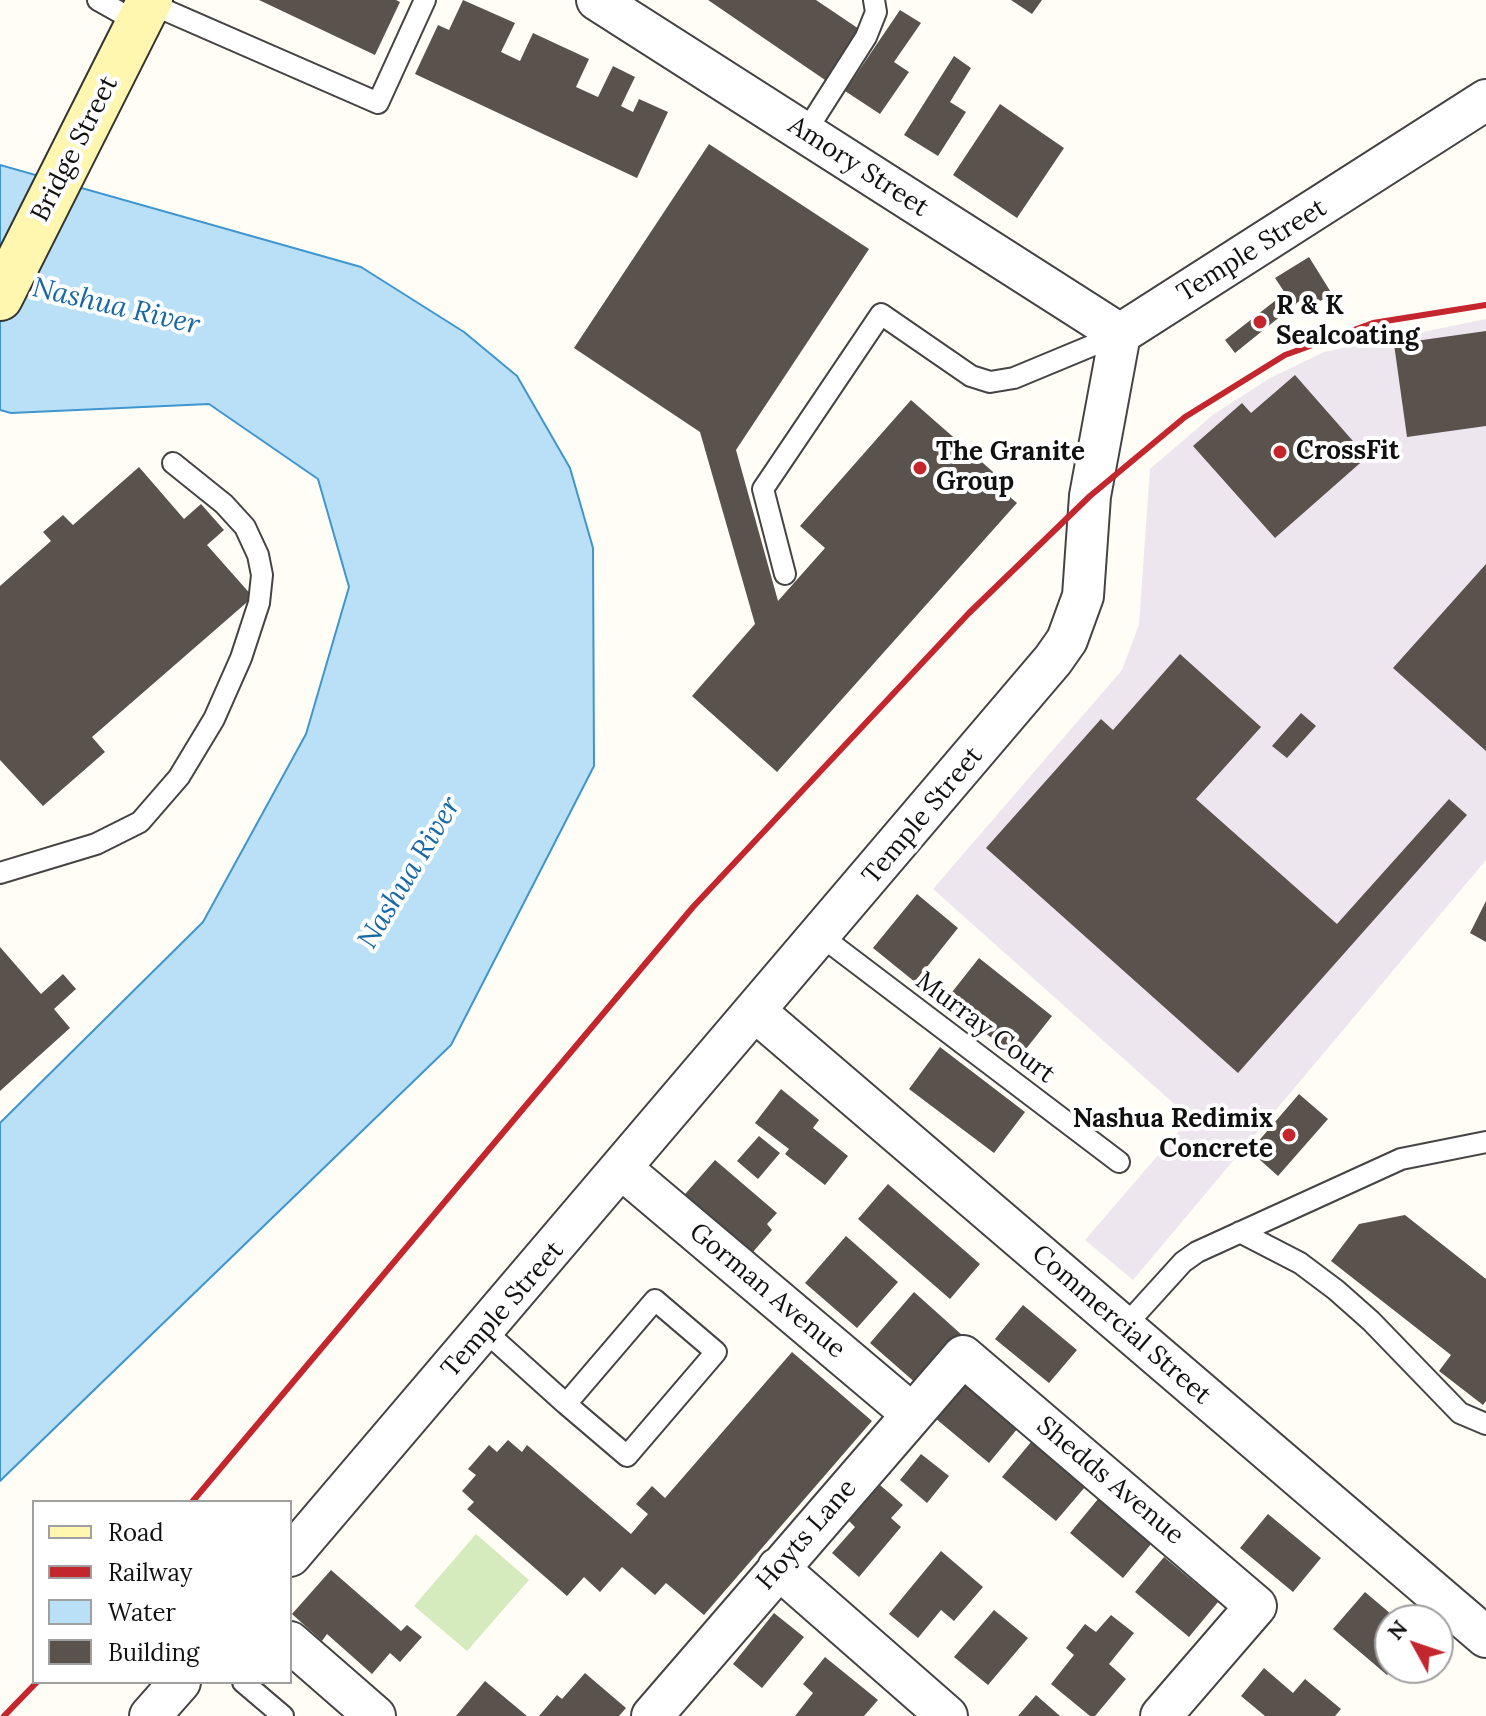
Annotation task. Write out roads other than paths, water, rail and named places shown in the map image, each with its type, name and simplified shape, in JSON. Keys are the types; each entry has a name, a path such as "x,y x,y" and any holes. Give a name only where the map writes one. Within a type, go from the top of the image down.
{"street":[{"name":"Amory Street","path":"597,0 644,12 805,133 1120,334"},
{"name":"Bridge Street","path":"0,298 146,9"},
{"name":"Temple Street","path":"292,1554 821,936 1032,687 1067,640 1083,596 1090,496 1120,334 1486,100"},
{"name":"Commercial Street","path":"756,1012 1486,1637"},
{"name":"Gorman Avenue","path":"622,1169 911,1413"},
{"name":"Hoyts Lane","path":"652,1716 963,1356"},
{"name":"Shedds Avenue","path":"963,1356 1256,1606 1161,1716"},
{"path":"778,1568 947,1716"},
{"path":"292,1644 375,1716"},
{"path":"150,1716 178,1684"}],"lane":[{"path":"98,0 146,9 378,103 425,0"},
{"path":"805,133 866,37 876,12 874,0"},
{"path":"785,574 763,489 881,314 971,376 990,382 1014,378 1120,334"},
{"path":"0,873 96,844 140,822 179,777 214,719 241,658 259,603 262,575 258,555 245,527 224,504 173,463"},
{"name":"Murray Court","path":"821,936 1119,1162"},
{"path":"1124,1327 1183,1262 1240,1232 1401,1159 1486,1142"},
{"path":"1240,1232 1300,1263 1336,1290 1371,1321 1460,1413 1486,1424"},
{"path":"485,1331 566,1404 627,1456 716,1352 655,1300 566,1404"},
{"path":"245,1684 283,1716"}],"water":[{"name":"Nashua River","path":"0,165 361,267 464,332 517,376 570,468 593,548 594,766 451,1045 0,1481 0,1123 203,922 306,734 349,587 318,479 209,404 11,413 0,410"}],"railway":[{"path":"194,1500 693,907 969,613 1090,496 1185,417 1285,355 1373,323 1486,305"},
{"path":"4,1716 35,1684"}],"place":[{"name":"R & K Sealcoating","path":"1260,322"},
{"name":"CrossFit","path":"1280,452"},
{"name":"The Granite Group","path":"920,468"},
{"name":"Nashua Redimix Concrete","path":"1289,1135"}]}
